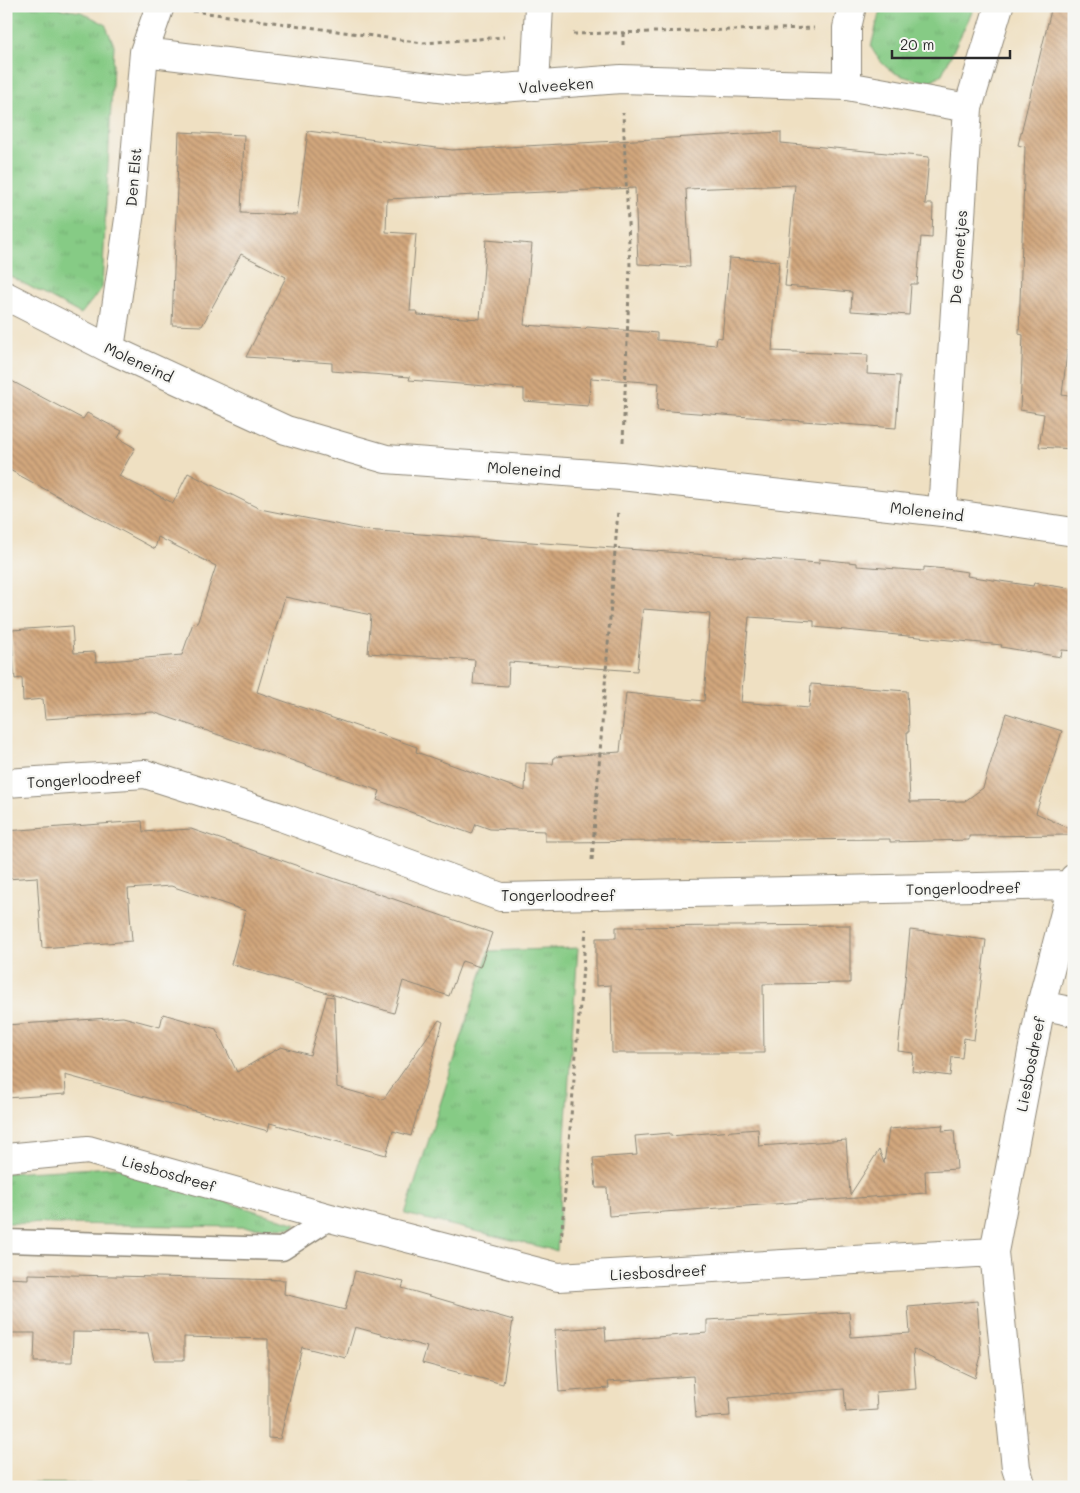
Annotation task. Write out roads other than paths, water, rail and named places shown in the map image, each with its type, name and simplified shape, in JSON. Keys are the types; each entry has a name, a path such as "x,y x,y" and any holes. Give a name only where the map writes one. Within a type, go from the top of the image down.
{"street":[{"path":"155,6 160,7"},
{"path":"535,86 539,6"},
{"name":"De Gemetjes","path":"942,512 968,108 999,6"},
{"name":"Den Elst","path":"110,349 131,206 144,52 160,7"},
{"path":"847,86 849,17"},
{"name":"Valveeken","path":"144,52 463,91 621,79 847,86 968,108"},
{"name":"Moleneind","path":"6,296 110,349 286,430 386,459 621,476 942,512 1074,532"},
{"name":"Tongerloodreef","path":"6,783 145,774 284,818 501,898 1072,881"},
{"name":"Liesbosdreef","path":"1022,1487 1016,1468 994,1252 1041,1006 1072,881"},
{"path":"1041,1006 1074,1012"},
{"name":"Liesbosdreef","path":"6,1158 88,1150 330,1218 558,1277 994,1252"}],"lane":[{"path":"6,1241 282,1249 330,1218"}]}
